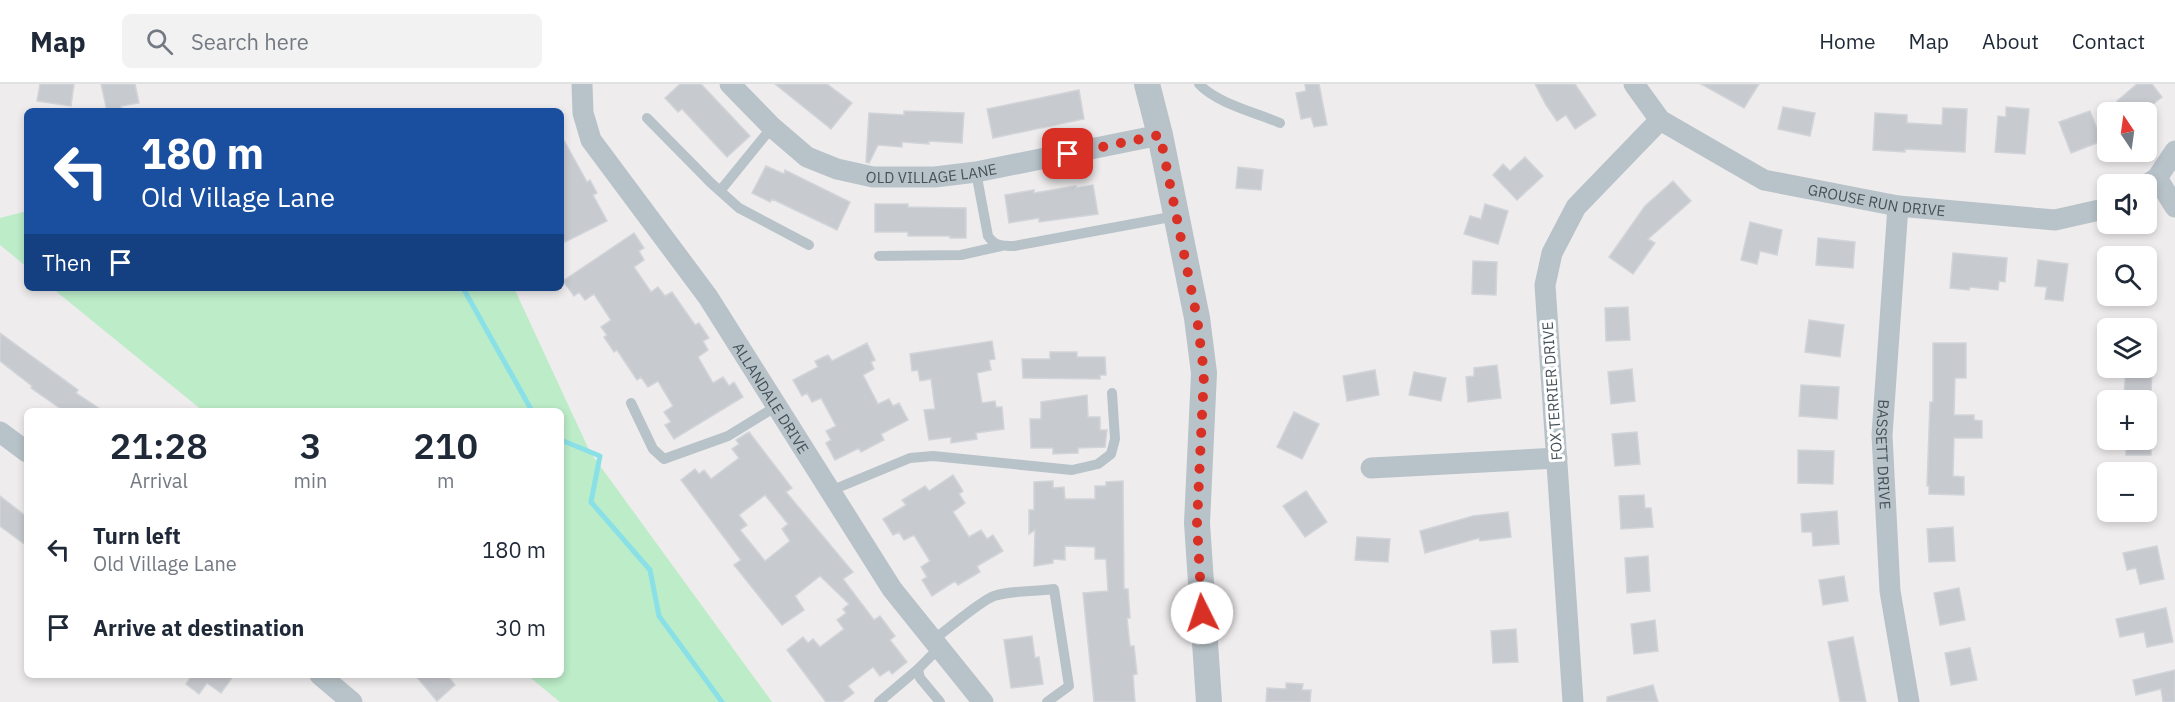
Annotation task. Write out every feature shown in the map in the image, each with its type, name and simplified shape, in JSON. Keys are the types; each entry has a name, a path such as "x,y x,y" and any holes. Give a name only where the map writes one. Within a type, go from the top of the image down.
{"street":[{"name":"ALLANDALE DRIVE","path":"582,84 582,113 591,140 708,297 892,589 983,702"},
{"name":"OLD VILLAGE LANE","path":"730,84 772,127 807,157 837,169 873,177 935,177 976,172 1160,135"},
{"path":"1147,84 1160,135 1197,318 1204,373 1197,523 1209,702"},
{"path":"1634,84 1660,120"},
{"name":"GROUSE RUN DRIVE","path":"1660,120 1764,180 1898,206 2055,220 2097,210"},
{"name":"FOX TERRIER DRIVE","path":"1573,702 1545,285 1552,253 1576,207 1660,120"},
{"path":"2157,175 2175,152"},
{"path":"2157,187 2175,207"},
{"name":"BASSETT DRIVE","path":"1898,206 1882,435 1890,591 1909,702"},
{"path":"0,432 24,450"},
{"path":"1371,468 1557,458"},
{"path":"324,678 352,702"}],"lane":[{"path":"1199,84 1224,100 1280,123"},
{"path":"647,118 739,208 809,245"},
{"path":"720,191 772,127"},
{"path":"976,172 988,236 993,243 1001,246"},
{"path":"879,256 961,255 1176,216"},
{"path":"830,491 910,458 933,456 1072,470 1098,464 1111,454 1115,439 1112,393"},
{"path":"631,403 653,449 664,459 728,436 777,406"},
{"path":"879,702 918,669 936,644 991,597 1009,592 1025,593 1054,589 1069,686 1047,702"},
{"path":"918,669 920,678 940,702"}],"green space":[{"path":"24,212 24,265 0,245 0,218"},
{"path":"56,291 515,291 590,452 772,702 560,702 531,678 564,678 564,408 199,408"}],"building":[{"path":"40,84 74,84 71,106 37,101"},
{"path":"101,84 135,84 139,103 121,106 121,108 106,108"},
{"path":"680,84 701,84 750,136 727,157 682,109 678,112 665,98"},
{"path":"775,84 827,84 852,103 831,129"},
{"path":"1305,84 1319,84 1327,125 1314,127 1311,117 1301,119 1296,93 1306,91"},
{"path":"1535,84 1575,84 1596,115 1575,129 1566,115 1557,121"},
{"path":"1701,84 1759,84 1744,108"},
{"path":"2137,84 2152,84 2162,97 2156,102 2117,101"},
{"path":"1079,90 1084,119 993,138 987,109"},
{"path":"1783,107 1815,113 1810,136 1778,129"},
{"path":"2006,107 2029,109 2025,154 1995,152 1998,116 2006,117"},
{"path":"1943,108 1967,109 1965,152 1873,150 1875,113 1907,115 1907,123 1942,125"},
{"path":"904,111 964,113 962,143 929,141 929,144 902,142 902,147 878,145 869,163 866,162 869,113 904,115"},
{"path":"2090,111 2097,128 2097,143 2071,153 2059,122"},
{"path":"564,140 587,182 590,180 597,193 593,195 607,221 565,242"},
{"path":"1525,157 1543,176 1517,200 1493,175 1503,164 1510,171"},
{"path":"766,166 784,174 785,170 850,202 837,230 772,199 770,202 752,193"},
{"path":"1238,167 1263,170 1261,190 1236,188"},
{"path":"1673,181 1691,201 1648,239 1655,243 1633,274 1609,257 1645,206"},
{"path":"1093,185 1098,214 1039,222 1039,218 1009,223 1005,195"},
{"path":"875,204 966,208 966,238 908,236 908,232 875,232"},
{"path":"1485,204 1508,211 1498,244 1464,234 1470,216 1481,219"},
{"path":"1750,222 1782,230 1777,255 1760,251 1757,264 1741,260"},
{"path":"634,233 644,248 639,251 644,260 634,267 651,292 658,287 665,296 672,292 695,325 699,323 709,338 703,341 708,350 698,357 713,383 723,377 729,386 734,382 743,397 674,439 665,425 671,422 664,412 673,406 658,381 648,387 641,377 637,380 617,350 614,352 604,337 607,335 601,327 611,320 594,294 585,300 579,292 574,296 564,280"},
{"path":"1818,238 1855,242 1853,268 1816,265"},
{"path":"1953,253 2007,258 2005,282 1999,281 1998,290 1970,287 1969,290 1950,288"},
{"path":"2038,260 2068,264 2063,301 2045,299 2047,287 2035,286"},
{"path":"1473,261 1497,262 1496,295 1472,294"},
{"path":"1628,307 1630,340 1606,341 1605,308"},
{"path":"1809,320 1844,325 1840,357 1805,352"},
{"path":"0,333 78,390 76,393 98,408 60,408 31,388 32,386 0,361"},
{"path":"992,341 995,359 989,360 991,370 977,373 982,403 995,401 996,407 1002,407 1004,429 976,433 977,439 951,443 951,437 929,440 924,410 935,409 931,379 920,381 918,370 912,371 910,354"},
{"path":"867,343 875,360 871,362 874,369 863,375 878,404 889,399 893,406 899,403 908,420 881,434 884,440 861,452 859,448 835,460 826,443 831,440 826,431 836,426 821,398 812,402 807,393 802,396 793,380 818,367 815,361 828,355 832,361"},
{"path":"1933,343 1966,343 1966,378 1955,378 1954,415 1974,415 1974,420 1982,421 1982,438 1954,438 1953,476 1964,477 1964,495 1929,494 1929,486 1927,486 1930,402 1933,402"},
{"path":"1050,352 1077,352 1077,357 1105,357 1106,375 1100,375 1100,379 1023,378 1022,359 1050,359"},
{"path":"1497,365 1501,398 1468,402 1466,377 1474,376 1474,368"},
{"path":"1632,369 1635,401 1611,404 1608,372"},
{"path":"1375,370 1379,395 1347,401 1343,376"},
{"path":"1414,372 1446,378 1441,401 1409,395"},
{"path":"2125,378 2152,378 2151,390 2124,390"},
{"path":"1801,385 1839,387 1837,419 1799,416"},
{"path":"1087,395 1088,417 1100,417 1100,430 1107,430 1105,447 1078,448 1078,453 1053,454 1053,448 1031,448 1030,419 1041,419 1041,402"},
{"path":"1294,412 1319,424 1302,459 1277,447"},
{"path":"749,432 792,488 786,492 853,572 843,579 874,620 880,616 895,636 890,640 907,662 892,674 889,670 880,676 873,667 848,686 854,693 842,702 826,702 787,650 803,637 808,643 813,639 820,647 844,629 837,620 846,613 843,609 849,604 820,576 795,596 804,610 782,625 734,565 741,560 681,480 695,469 699,474 704,470 711,479 739,458 732,449 739,444 736,440","holes":["765,495 788,524 782,529 790,541 765,561 740,530 747,525 739,515"]},
{"path":"1637,432 1640,464 1615,466 1612,434"},
{"path":"1798,450 1834,451 1833,484 1798,483"},
{"path":"2126,450 2151,450 2151,455 2126,455"},
{"path":"953,475 963,491 959,494 965,503 953,512 969,537 981,530 987,539 993,535 1003,551 977,566 980,572 958,585 955,581 932,596 922,580 927,577 921,567 930,561 914,535 904,540 899,532 893,535 883,519 906,505 902,500 925,486 929,491"},
{"path":"1053,481 1053,488 1064,487 1065,499 1095,499 1095,486 1106,486 1106,482 1123,481 1124,589 1128,589 1130,618 1127,618 1130,646 1134,646 1137,674 1133,675 1135,702 1094,702 1083,593 1108,591 1106,559 1095,559 1095,547 1065,546 1065,560 1053,559 1053,563 1034,566 1035,530 1029,534 1029,510 1034,510 1034,482"},
{"path":"1306,491 1327,522 1305,537 1283,506"},
{"path":"1644,495 1645,508 1651,508 1653,527 1621,529 1619,496"},
{"path":"0,496 24,515 24,544 0,526"},
{"path":"1837,511 1839,544 1813,546 1812,532 1802,532 1801,514"},
{"path":"1508,512 1511,537 1480,541 1479,538 1425,553 1420,531 1473,516"},
{"path":"1953,527 1955,561 1929,562 1927,529"},
{"path":"1357,537 1390,539 1388,562 1355,560"},
{"path":"2157,546 2164,579 2140,584 2136,568 2127,570 2123,553"},
{"path":"1648,556 1650,591 1627,593 1625,558"},
{"path":"1844,576 1848,601 1823,605 1819,580"},
{"path":"1959,588 1965,620 1940,625 1934,593"},
{"path":"2166,608 2173,642 2147,647 2144,632 2120,637 2116,619"},
{"path":"1655,620 1658,651 1634,654 1631,624"},
{"path":"1516,629 1518,662 1493,663 1491,631"},
{"path":"1032,636 1035,658 1039,657 1043,684 1011,688 1004,640"},
{"path":"1853,637 1866,702 1840,702 1828,642"},
{"path":"1970,648 1977,680 1951,685 1945,653"},
{"path":"2175,670 2175,702 2163,702 2161,689 2136,695 2133,680"},
{"path":"190,678 232,678 221,693 207,683 199,694 186,684"},
{"path":"418,678 449,678 455,685 437,701"},
{"path":"1286,683 1303,684 1302,690 1311,690 1310,702 1266,702 1267,688 1286,689"},
{"path":"1653,685 1658,702 1607,702 1607,697"}],"waterway":[{"path":"465,291 530,408"},
{"path":"564,441 600,456 591,502 650,570 659,616 722,702"}],"route":[{"path":"1068,154 1160,135 1197,318 1204,373 1197,523 1202,613"}]}
